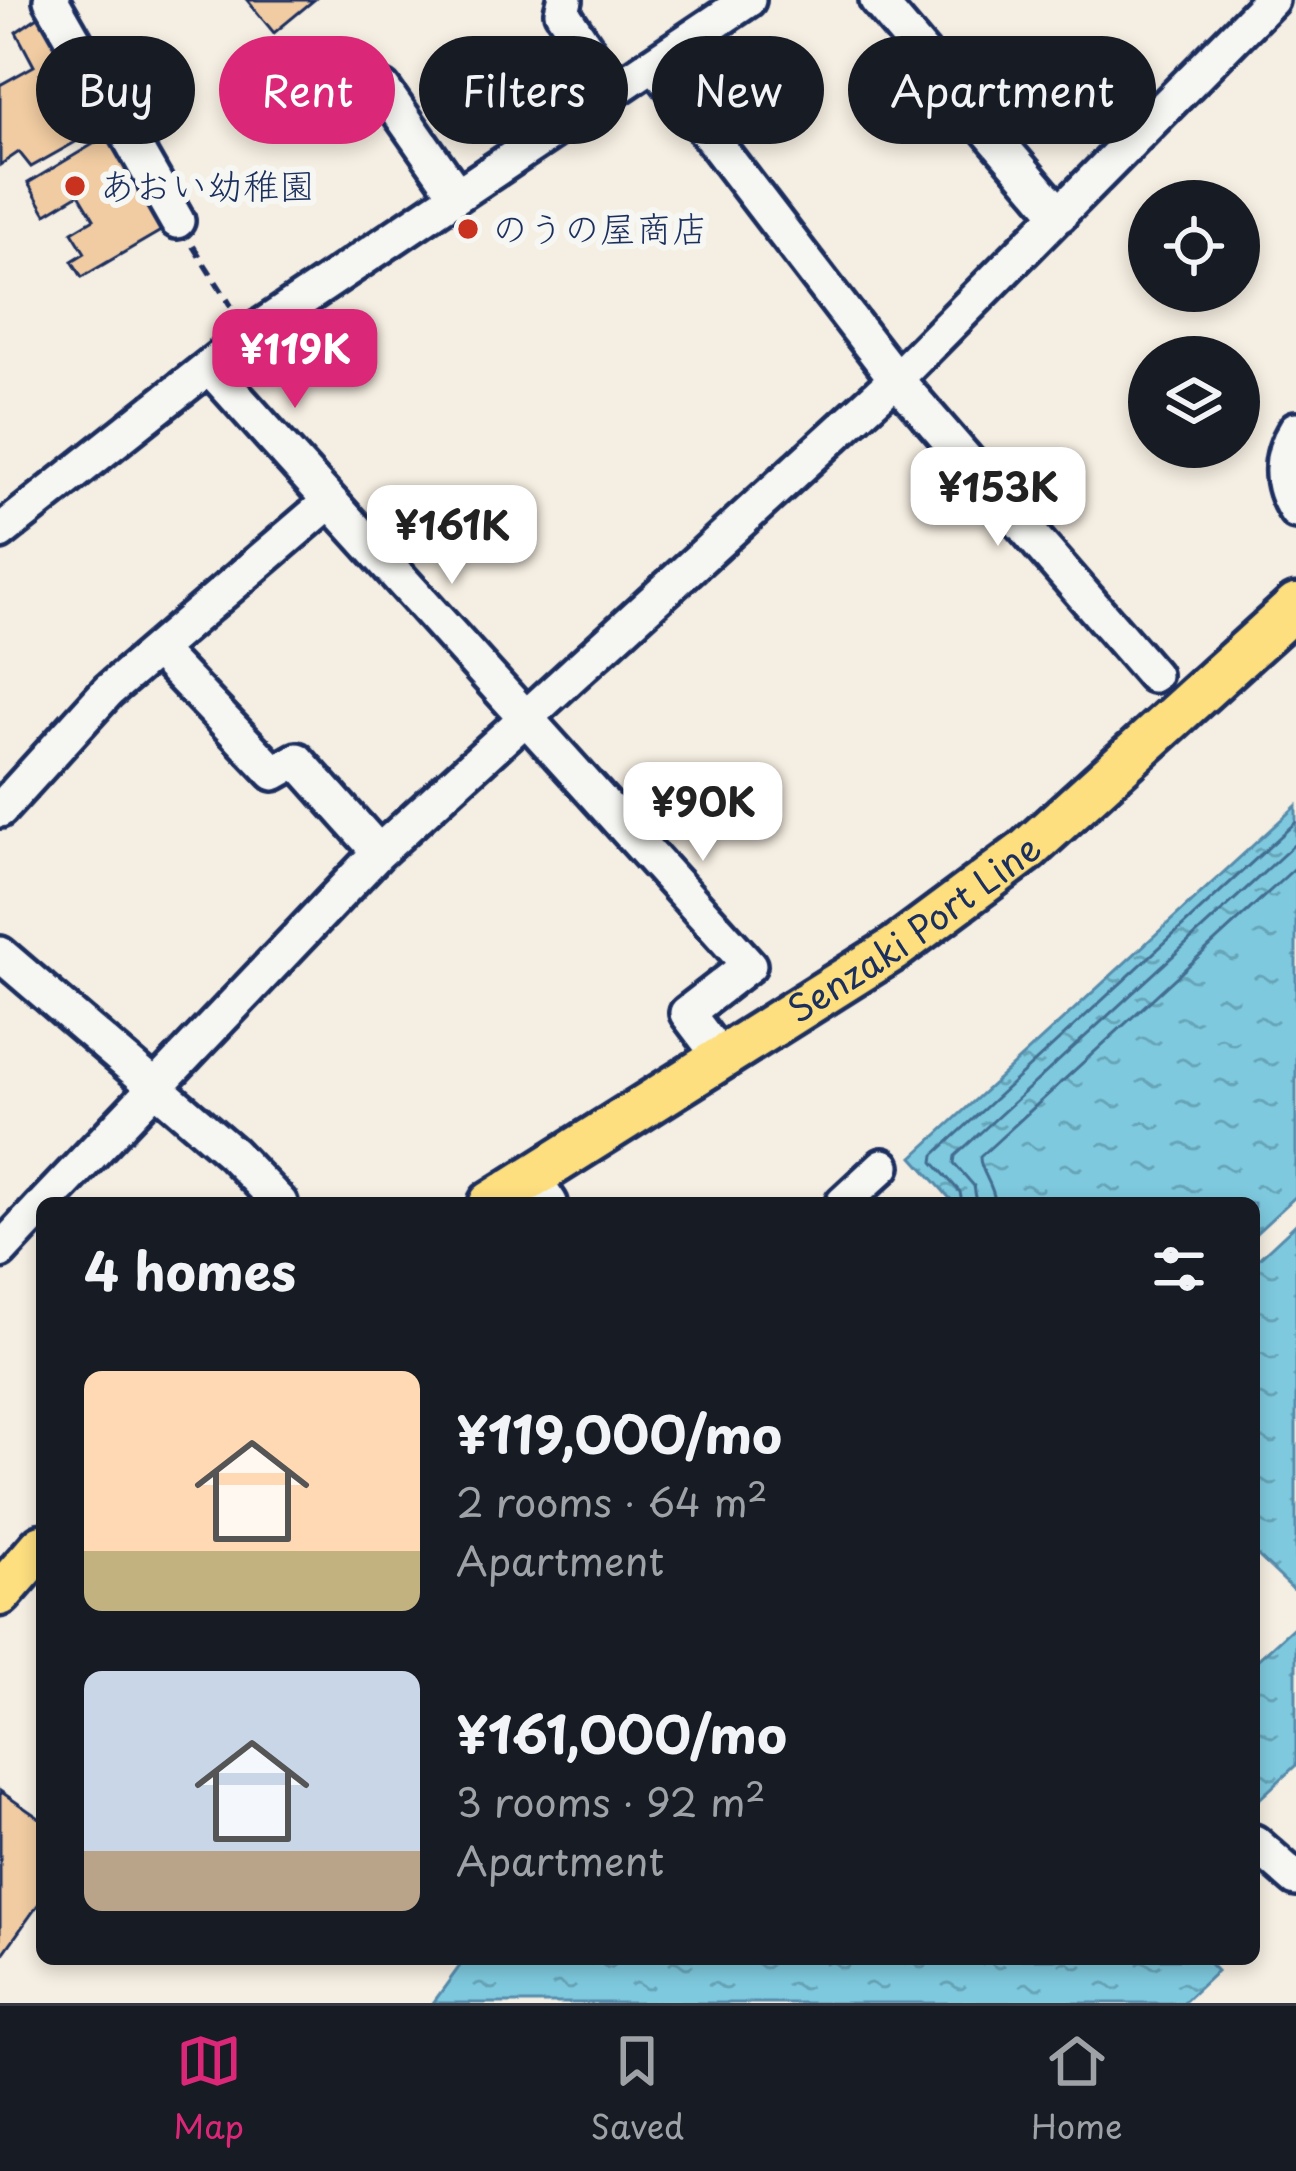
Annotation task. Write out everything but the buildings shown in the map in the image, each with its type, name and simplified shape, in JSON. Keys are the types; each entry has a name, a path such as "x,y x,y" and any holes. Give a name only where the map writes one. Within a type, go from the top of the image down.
{"main road":[{"name":"Senzaki Port Line","path":"541,1189 721,1058 894,949 1027,851 1296,606"},
{"path":"0,1594 36,1553"}],"street":[{"path":"51,0 177,221"},
{"path":"565,0 562,13 578,36"},
{"path":"694,36 748,0"},
{"path":"877,0 1060,214"},
{"path":"50,1197 379,852 896,379 1271,0"},
{"path":"1288,0 1296,9"},
{"path":"395,105 457,195"},
{"path":"0,532 249,334 533,144"},
{"path":"716,144 896,379 1153,675"},
{"path":"209,367 749,965 687,1012 721,1058"},
{"path":"1296,429 1280,463 1296,512"},
{"path":"0,810 108,691 330,501"},
{"path":"157,650 274,773 297,760 379,852"},
{"path":"0,955 232,1153 274,1197"},
{"path":"849,1197 883,1166"},
{"path":"0,1251 36,1212"},
{"path":"1260,1847 1296,1879"}],"path":[{"path":"177,221 249,334"}],"water":[{"path":"1296,806 1296,1196 1260,1229 1260,1197 949,1197 913,1157"},
{"path":"1296,1224 1296,1592 1260,1558 1260,1257"},
{"path":"1296,1625 1296,1765 1260,1798 1260,1658"},
{"path":"461,1965 1211,1965 1217,1971 1183,2003 433,2003"}],"place":[{"name":"あおい幼稚園","path":"75,186"},
{"name":"のうの屋商店","path":"468,229"}]}
